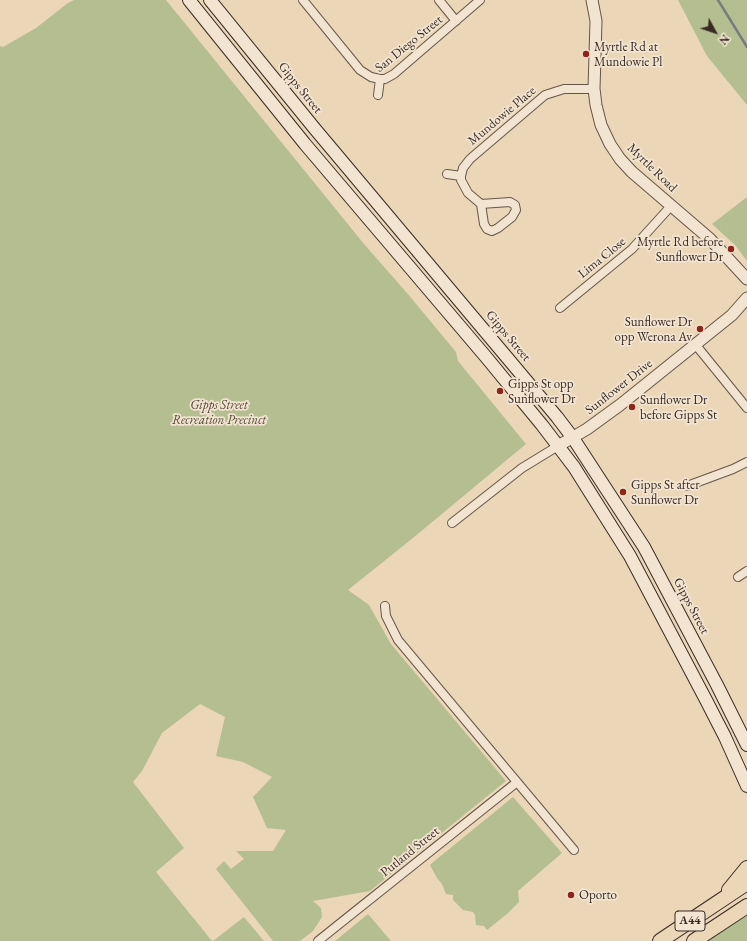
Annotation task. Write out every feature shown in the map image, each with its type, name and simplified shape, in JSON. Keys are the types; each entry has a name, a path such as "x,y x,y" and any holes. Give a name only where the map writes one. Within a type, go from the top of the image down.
{"highway":[{"path":"720,901 747,868"},
{"name":"A44","path":"660,941 747,883"},
{"name":"A44","path":"694,941 747,906"}],"main road":[{"path":"189,0 305,144 477,346 574,467 630,556 716,719 747,786"},
{"name":"Gipps Street","path":"210,0 573,438 644,547 747,745"}],"street":[{"path":"303,0 360,70 371,77 380,79"},
{"path":"439,0 456,21"},
{"name":"San Diego Street","path":"378,95 380,79 394,74 480,0"},
{"name":"Myrtle Road","path":"592,0 596,25 594,89 599,119 615,153 632,172 717,246 747,279"},
{"name":"Mundowie Place","path":"461,176 463,168 470,159 545,95 564,89 594,89"},
{"path":"447,174 461,176 463,185 468,193 481,204 485,227 490,232 501,226 512,217 516,210 515,205 510,202 481,204"},
{"name":"Lima Close","path":"560,308 632,249 671,206"},
{"path":"747,288 747,297"},
{"name":"Sunflower Drive","path":"558,446 588,429 620,405 732,315 747,297"},
{"path":"696,344 747,408"},
{"path":"452,523 522,468 558,446"},
{"path":"687,486 733,469 747,462"},
{"path":"738,577 747,571"},
{"path":"385,606 386,616 398,640 574,850"},
{"name":"Putland Street","path":"318,941 517,782"}],"green space":[{"name":"Gipps Street Recreation Precinct","path":"74,0 166,0 364,244 456,352 458,361 526,444 348,590 369,605 391,644 506,781 370,891 313,901 321,908 322,917 313,931 300,941 273,941 216,869 224,861 231,869 244,859 236,851 273,851 286,830 267,828 253,797 272,777 243,762 216,756 225,717 200,704 162,733 142,771 133,782 184,848 156,872 212,941 0,941 0,46 3,47 36,28"},
{"path":"678,0 747,0 747,105 707,56"},
{"path":"747,197 747,261 735,245 712,224"},
{"path":"513,797 562,853 518,891 519,902 487,930 484,926 476,925 475,915 473,912 463,910 453,900 453,895 446,894 442,884 430,865"},
{"path":"368,914 391,941 335,941"},
{"path":"747,914 747,941 705,941"},
{"path":"244,917 264,941 213,941"}],"waterway":[{"path":"718,0 747,47"}],"place":[{"name":"Myrtle Rd at Mundowie Pl","path":"586,54"},
{"name":"Myrtle Rd before Sunflower Dr","path":"731,249"},
{"name":"Sunflower Dr opp Werona Av","path":"700,329"},
{"name":"Gipps St opp Sunflower Dr","path":"500,391"},
{"name":"Sunflower Dr before Gipps St","path":"632,407"},
{"name":"Gipps St after Sunflower Dr","path":"623,492"},
{"name":"Oporto","path":"571,895"}]}
